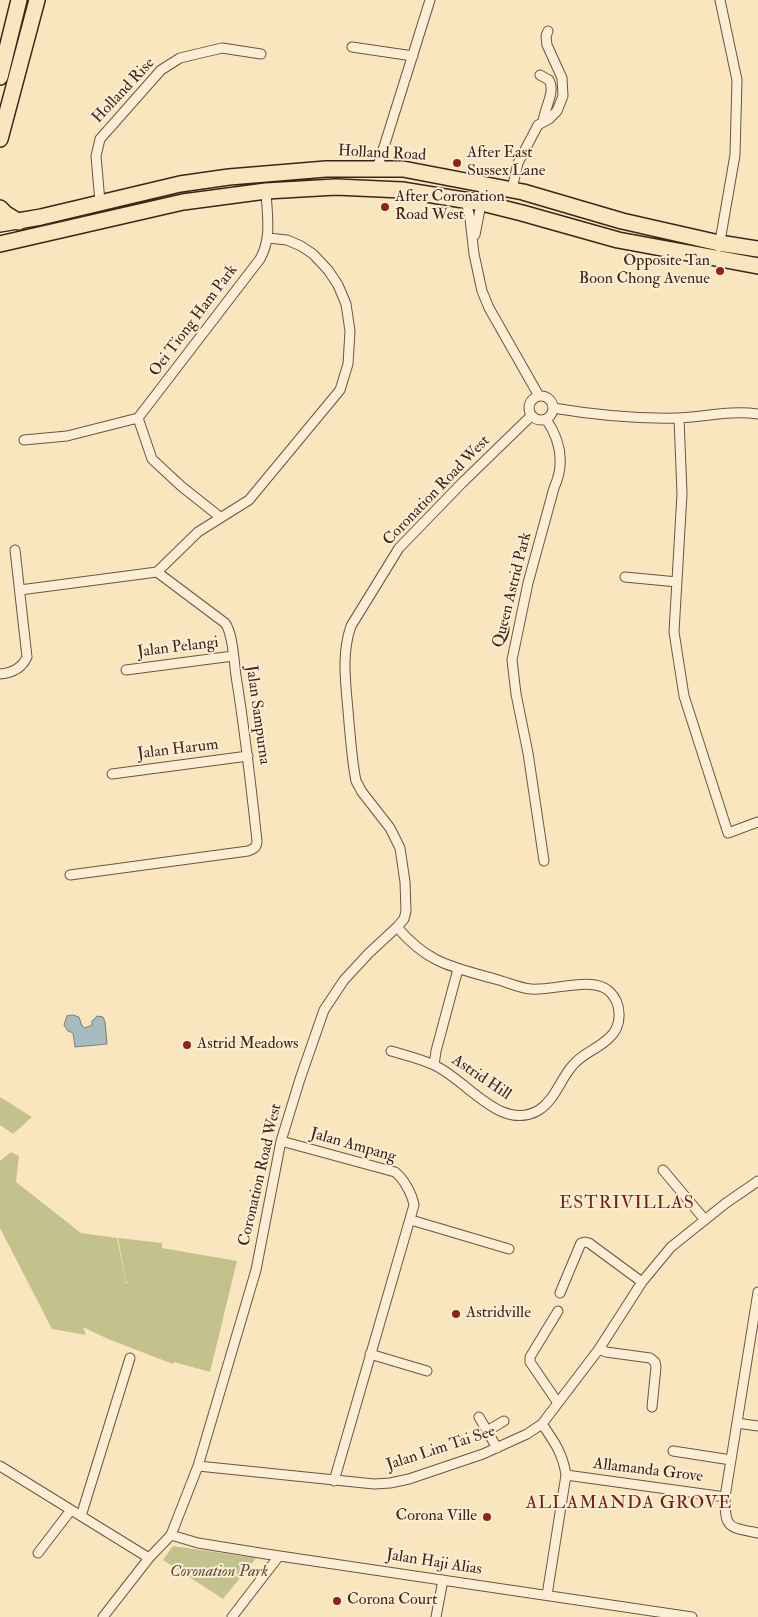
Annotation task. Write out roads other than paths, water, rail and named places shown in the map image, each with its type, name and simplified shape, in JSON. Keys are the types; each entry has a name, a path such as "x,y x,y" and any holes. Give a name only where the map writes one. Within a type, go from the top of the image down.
{"main road":[{"path":"0,76 19,0"},
{"path":"0,139 35,0"},
{"name":"Holland Road","path":"0,224 19,222 180,184 229,177 326,169 403,169 512,189 718,250 758,266"},
{"name":"Holland Road","path":"0,244 183,202 266,191 336,187 402,190 482,203 618,240 718,250 758,249"},
{"path":"0,208 19,222"}],"street":[{"path":"377,169 430,0"},
{"path":"718,250 734,155 737,80 720,0"},
{"path":"512,189 518,164 538,125 550,119 557,111 563,96 562,78 547,45 546,36 548,31"},
{"path":"352,47 413,56"},
{"name":"Holland Rise","path":"100,202 96,156 100,139 161,70 180,58 222,48 261,54"},
{"path":"540,75 549,80 552,88 543,122"},
{"path":"474,240 485,184"},
{"name":"Oei Tiong Ham Park","path":"138,418 260,259 268,238 266,191"},
{"path":"466,200 474,240 474,254 482,291 488,308 539,396 548,398 553,408 550,416 546,419 538,420 531,416 530,403 539,396"},
{"path":"20,590 157,572 198,532 220,517 243,505 257,492 340,390 348,364 350,331 346,304 338,285 328,270 313,254 287,240 268,238"},
{"path":"553,408 627,418 679,418 743,412 758,414"},
{"name":"Coronation Road West","path":"103,1617 149,1558 171,1536 198,1466 256,1270 281,1141 324,1010 344,980 397,927 404,918 406,911 403,857 400,848 390,828 362,792 356,781 345,675 345,648 351,626 399,548 531,416"},
{"path":"24,440 67,436 138,418 152,459 181,486 220,517"},
{"path":"679,418 682,494 674,632 684,696 728,833 758,822"},
{"name":"Queen Astrid Park","path":"544,862 512,660 528,583 554,488 560,476 560,448 546,419"},
{"path":"0,674 16,670 24,664 27,657 15,550"},
{"name":"Jalan Sampurna","path":"70,875 252,850 257,845 248,756 228,628 157,572"},
{"path":"625,577 677,582"},
{"name":"Jalan Pelangi","path":"126,670 233,656"},
{"name":"Jalan Harum","path":"112,774 248,756"},
{"name":"Astrid Hill","path":"397,927 423,953 458,969 533,989 588,984 604,987 612,994 619,1010 618,1026 606,1042 579,1059 572,1066 543,1107 528,1115 517,1116 500,1111 434,1064 458,969"},
{"path":"391,1051 434,1064"},
{"name":"Jalan Ampang","path":"281,1141 395,1172 400,1177 413,1201 411,1220 334,1480"},
{"path":"664,1170 705,1220"},
{"name":"Jalan Lim Tai See","path":"198,1466 374,1484 390,1483 419,1476 497,1448 527,1434 542,1424 558,1404 599,1349 642,1282 671,1247 726,1203 758,1181"},
{"path":"411,1220 509,1249"},
{"path":"560,1293 581,1243 585,1242 642,1282"},
{"path":"758,1292 755,1331 725,1497 725,1514 729,1525 734,1528 758,1533"},
{"path":"558,1311 530,1357 530,1362 558,1404"},
{"path":"599,1349 606,1352 650,1358 655,1362 652,1407"},
{"path":"370,1354 427,1371"},
{"path":"81,1516 130,1358"},
{"path":"479,1417 497,1448"},
{"path":"487,1431 504,1421"},
{"path":"737,1423 758,1426"},
{"path":"542,1424 559,1449 565,1463 566,1475 547,1596"},
{"path":"673,1452 731,1460"},
{"path":"0,1466 149,1558"},
{"name":"Allamanda Grove","path":"566,1475 725,1497"},
{"path":"38,1553 71,1510"},
{"name":"Jalan Haji Alias","path":"171,1536 198,1543 279,1556 692,1617"},
{"path":"232,1617 279,1556"},
{"path":"436,1617 443,1580"}],"water":[{"path":"67,1016 79,1017 82,1026 85,1028 92,1025 92,1021 97,1016 103,1017 107,1044 75,1047 73,1033 68,1031 64,1025"}],"place":[{"name":"After East Sussex Lane","path":"457,163"},
{"name":"After Coronation Road West","path":"385,207"},
{"name":"Opposite Tan Boon Chong Avenue","path":"720,271"},
{"name":"Astrid Meadows","path":"187,1045"},
{"name":"Astridville","path":"456,1314"},
{"name":"Corona Ville","path":"487,1517"},
{"name":"Corona Court","path":"337,1601"}],"district":[{"name":"ESTRIVILLAS","path":"627,1204"},
{"name":"ALLAMANDA GROVE","path":"629,1504"}],"park label":[{"name":"Coronation Park","path":"219,1573"}]}
